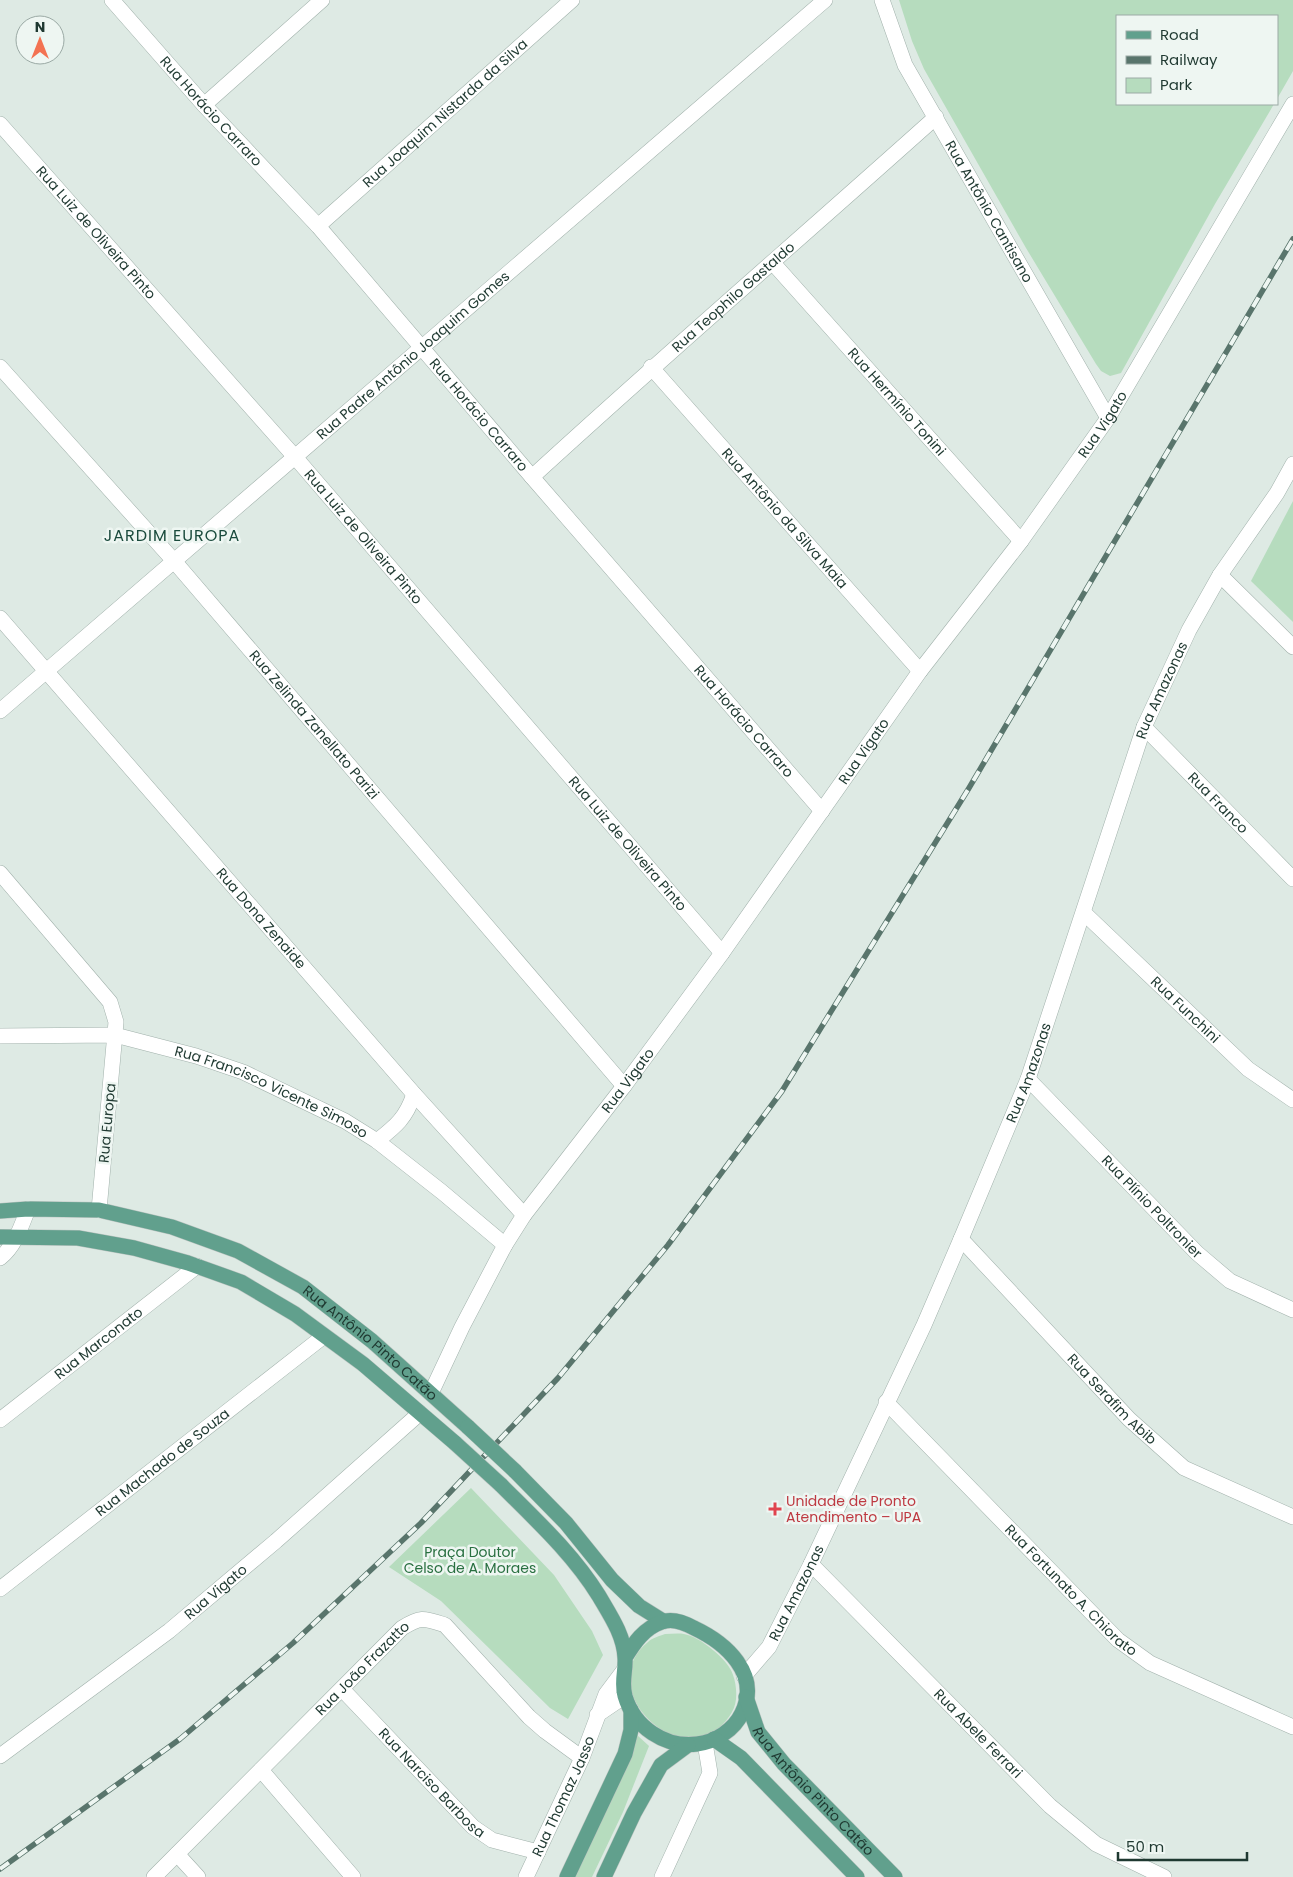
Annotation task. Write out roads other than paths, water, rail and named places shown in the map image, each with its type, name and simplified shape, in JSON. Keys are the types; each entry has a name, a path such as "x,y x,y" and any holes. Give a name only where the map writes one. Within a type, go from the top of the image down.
{"main road":[{"name":"Rua Antônio Pinto Catão","path":"0,1211 28,1209 99,1210 172,1227 238,1250 303,1287 372,1340 468,1427 566,1523 612,1580 639,1606 663,1621"},
{"name":"Rua Antônio Pinto Catão","path":"0,1237 78,1238 134,1248 197,1266 241,1282 295,1314 363,1364 456,1442 556,1539 597,1594 618,1627 624,1664"},
{"path":"672,1620 688,1624 706,1633 728,1649 743,1670 746,1696 742,1712 734,1726 710,1741 688,1745 674,1744 659,1738 640,1723 631,1710 625,1696 622,1680 624,1664 634,1642 650,1628 663,1621 672,1620"},
{"name":"Rua Antônio Pinto Catão","path":"746,1696 758,1732 784,1764 895,1877"},
{"path":"567,1877 625,1754 631,1730 631,1710"},
{"name":"Rua Antônio Pinto Catão","path":"710,1741 741,1758 857,1877"},
{"path":"604,1877 634,1812 660,1765 688,1745"}],"street":[{"name":"Rua Horácio Carraro","path":"112,0 204,105 318,226 532,477 822,811"},
{"path":"204,105 322,0"},
{"name":"Rua Joaquim Nistarda da Silva","path":"318,226 572,0"},
{"name":"Rua Padre Antônio Joaquim Gomes","path":"0,711 825,0"},
{"name":"Rua Antônio Cantisano","path":"882,0 905,65 1108,418"},
{"name":"Rua Vigato","path":"431,1393 462,1327 505,1245 524,1215 624,1086 722,953 920,671 1020,541 1108,418 1293,104"},
{"name":"Rua Teophilo Gastaldo","path":"532,477 651,367 773,263 936,118"},
{"name":"Rua Luiz de Oliveira Pinto","path":"0,124 295,457 722,953"},
{"name":"Rua Hermínio Tonini","path":"773,263 1020,541"},
{"name":"Rua Zelinda Zanellato Parizi","path":"0,367 174,561 624,1086"},
{"name":"Rua Antônio da Silva Maia","path":"651,367 920,671"},
{"name":"Rua Amazonas","path":"744,1676 769,1647 811,1564 924,1325 961,1239 1028,1079 1144,727 1189,630 1220,575 1277,493 1293,464"},
{"path":"1220,575 1293,647"},
{"name":"Rua Dona Zenaide","path":"0,618 414,1094 524,1215"},
{"name":"Rua Franco","path":"1144,727 1293,879"},
{"name":"Rua Europa","path":"0,873 110,1002 116,1022 99,1210"},
{"name":"Rua Funchini","path":"1084,913 1248,1069 1293,1100"},
{"name":"Rua Francisco Vicente Simoso","path":"0,1036 115,1036 196,1056 243,1072 345,1121 377,1141 505,1245"},
{"name":"Rua Plínio Poltronier","path":"1028,1079 1197,1252 1230,1281 1293,1310"},
{"path":"377,1141 403,1119 414,1094"},
{"path":"0,1258 7,1253 17,1236 28,1209"},
{"name":"Rua Serafim Abib","path":"961,1239 1129,1419 1184,1468 1293,1517"},
{"name":"Rua Marconato","path":"0,1420 197,1266"},
{"name":"Rua Machado de Souza","path":"0,1589 324,1336"},
{"name":"Rua Fortunato A. Chiorato","path":"886,1402 1118,1640 1150,1663 1293,1727"},
{"name":"Rua Vigato","path":"0,1756 170,1631 276,1541 420,1413"},
{"name":"Rua Abele Ferrari","path":"811,1564 1050,1806 1096,1844 1164,1877"},
{"name":"Rua João Frazatto","path":"154,1877 402,1628 416,1619 431,1620 445,1625 529,1717 544,1731 582,1758"},
{"name":"Rua Thomaz Jasso","path":"526,1877 582,1758 606,1694 624,1664"},
{"name":"Rua Narciso Barbosa","path":"342,1689 473,1827 492,1840 538,1852"},
{"path":"597,1715 625,1696"},
{"path":"662,1877 710,1773 710,1741"},
{"path":"261,1770 354,1877"},
{"path":"177,1854 198,1877"}],"railway":[{"path":"0,1869 180,1739 293,1643 421,1523 558,1378 668,1245 782,1091 969,788 1293,239"}],"place":[{"name":"Unidade de Pronto Atendimento – UPA","path":"775,1509"}],"district":[{"name":"JARDIM EUROPA","path":"172,535"}],"park label":[{"name":"Praça Doutor Celso de A. Moraes","path":"470,1560"}]}
